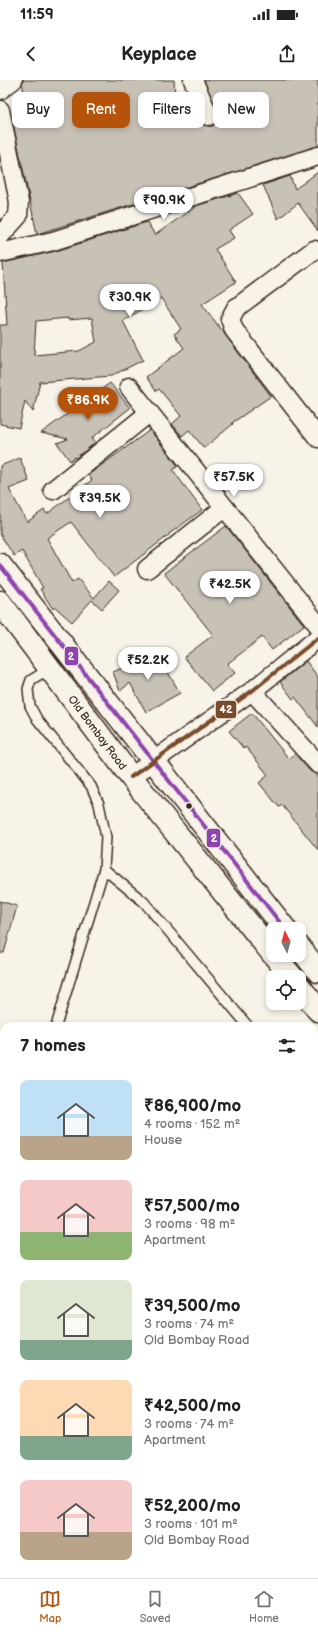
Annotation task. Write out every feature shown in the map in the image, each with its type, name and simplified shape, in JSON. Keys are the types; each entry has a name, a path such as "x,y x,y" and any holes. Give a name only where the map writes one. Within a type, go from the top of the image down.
{"main road":[{"path":"0,565 279,922"},
{"name":"Old Bombay Road","path":"0,602 131,777 266,945"},
{"path":"306,956 318,971"},
{"name":"Old Bombay Road","path":"280,962 286,970"},
{"path":"306,995 318,1010"}],"street":[{"path":"0,90 13,80"},
{"path":"193,80 209,116"},
{"path":"0,110 19,202 18,216 0,236"},
{"path":"0,253 53,241 318,156"},
{"path":"314,250 236,308 230,319 234,330 318,438"},
{"path":"129,387 318,625"},
{"path":"53,490 149,413"},
{"path":"147,569 224,508"},
{"path":"131,777 152,760 252,691 318,638"},
{"path":"252,691 317,759"}],"lane":[{"path":"49,669 31,680 28,689 30,706 38,719 91,786 99,804 106,837 104,869 57,1022"},
{"path":"104,869 144,902 245,1022"}],"building":[{"path":"23,80 174,80 175,92 138,92 138,128 205,128 205,125 213,126 213,128 269,128 269,92 213,92 213,102 204,80 318,80 318,146 37,234 14,128 64,128 64,92 24,92 22,84"},
{"path":"318,172 318,231 298,203 278,219 263,185 290,176 295,189"},
{"path":"238,193 253,214 229,230 234,238 215,249 236,282 202,304 271,396 232,423 233,424 204,448 189,430 182,436 172,424 181,416 159,389 156,391 146,377 184,348 174,334 181,329 161,298 123,321 143,360 111,376 40,382 33,412 25,401 19,428 0,424 0,325 7,325 3,263 56,251 147,222 155,235 196,206","holes":["68,318 68,320 92,318 96,342 79,351 34,355 36,321"]},
{"path":"110,383 130,408 92,438 95,443 70,461 57,443 68,439 41,433"},
{"path":"150,430 178,466 173,470 202,510 114,577 71,522 47,538 72,583 78,579 94,598 109,581 119,590 102,609 92,600 72,622 55,607 53,609 40,589 43,588 22,551 14,556 0,534 0,466 20,458 29,481 9,489 27,522 44,510 47,514 92,480 88,475"},
{"path":"226,526 304,625 272,650 262,637 227,664 235,673 212,691 184,657 213,635 164,573"},
{"path":"157,653 180,693 146,712 130,683 120,691 113,672"},
{"path":"306,661 318,677 318,727 295,697 293,699 280,682"},
{"path":"252,713 289,759 295,754 310,771 318,776 318,850 282,805 279,807 259,783 268,775 246,747 244,749 229,731"},
{"path":"0,901 17,906 4,953 0,953"}],"transit line":[{"name":"2","path":"0,565 280,922"},
{"name":"42","path":"131,777 252,691 318,638"}]}
